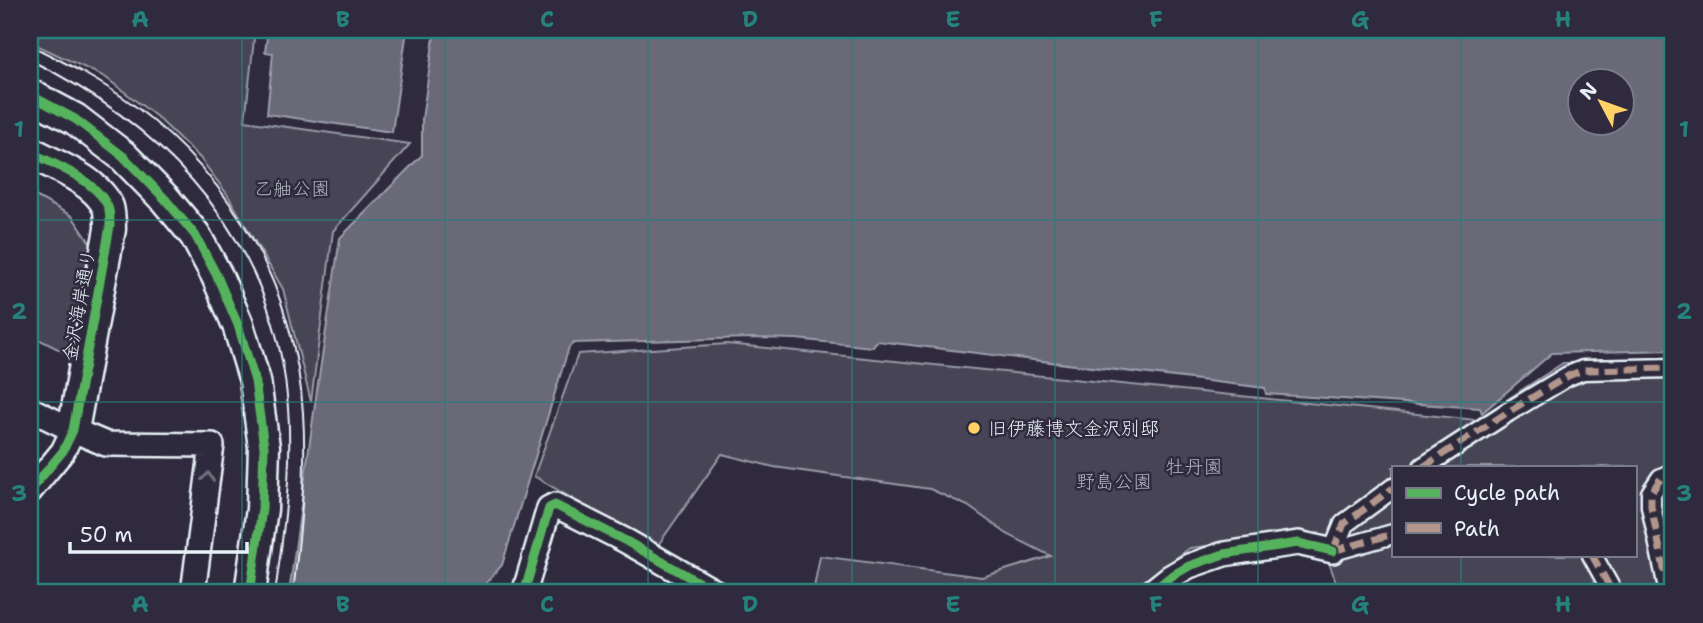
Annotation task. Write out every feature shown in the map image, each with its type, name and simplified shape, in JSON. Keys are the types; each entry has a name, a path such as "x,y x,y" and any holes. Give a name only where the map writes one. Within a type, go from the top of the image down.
{"street":[{"path":"30,95 75,119 124,156 195,235 217,276 238,325 255,381 264,447 262,509 250,593"},
{"name":"金沢海岸通り","path":"30,152 80,178 100,194 109,209 110,229 73,430 63,451 30,491"},
{"path":"1425,466 1508,412 1583,370 1673,368"},
{"path":"30,409 106,444 212,444 193,593"},
{"path":"1669,593 1650,493 1661,478 1673,473"},
{"path":"1333,551 1344,524 1392,489"},
{"path":"524,593 549,508 555,505 718,593"},
{"path":"1150,593 1189,566 1224,554 1298,543 1333,551 1392,534"},
{"path":"1593,556 1613,593"}],"green space":[{"name":"乙舳公園","path":"30,30 255,30 245,121 410,144 333,231 311,402 283,289 227,194 200,158 157,117 105,77 30,42"},
{"path":"30,193 72,216 91,244 72,356 30,335"},
{"name":"野島公園","path":"727,344 1476,420 1563,363 1673,360 1673,593 1347,593 1336,583 1319,533 1190,548 1128,593 813,593 820,556 982,577 1051,556 1007,534 968,506 930,489 774,467 722,454 656,548 534,476 578,354"}],"water":[{"path":"268,30 407,30 392,132 267,114 273,53 265,52"},
{"path":"435,30 1673,30 1673,350 1552,353 1482,413 1480,408 1266,394 1265,388 877,341 872,347 796,339 751,338 574,343 569,347 502,565 483,587 482,593 289,593 340,238 422,155 422,119"}],"tram line":[{"path":"30,45 110,89 171,136 230,204 254,241 273,281 298,367 304,436 300,526 293,593"},
{"path":"30,60 118,113 157,145 192,180 223,220 249,263 269,310 282,361 289,419 286,506 275,593"}],"marked path":[{"path":"1425,466 1508,412 1583,370 1673,368"},
{"path":"1669,593 1651,506 1651,493 1661,478 1673,473"},
{"path":"1333,551 1344,524 1392,489"},
{"path":"1333,551 1392,534"},
{"path":"1593,556 1613,593"}],"cycle path":[{"path":"30,95 75,119 123,156 195,235 217,276 238,325 255,381 264,447 262,509 250,593"},
{"path":"30,152 75,175 97,191 109,210 110,226 73,430 63,451 30,491"},
{"path":"524,593 549,508 555,505 626,541 717,593"},
{"path":"1150,593 1189,566 1224,554 1298,543 1333,551"}],"place":[{"name":"旧伊藤博文金沢別邸","path":"974,428"}],"park label":[{"name":"牡丹園","path":"1194,466"}]}
